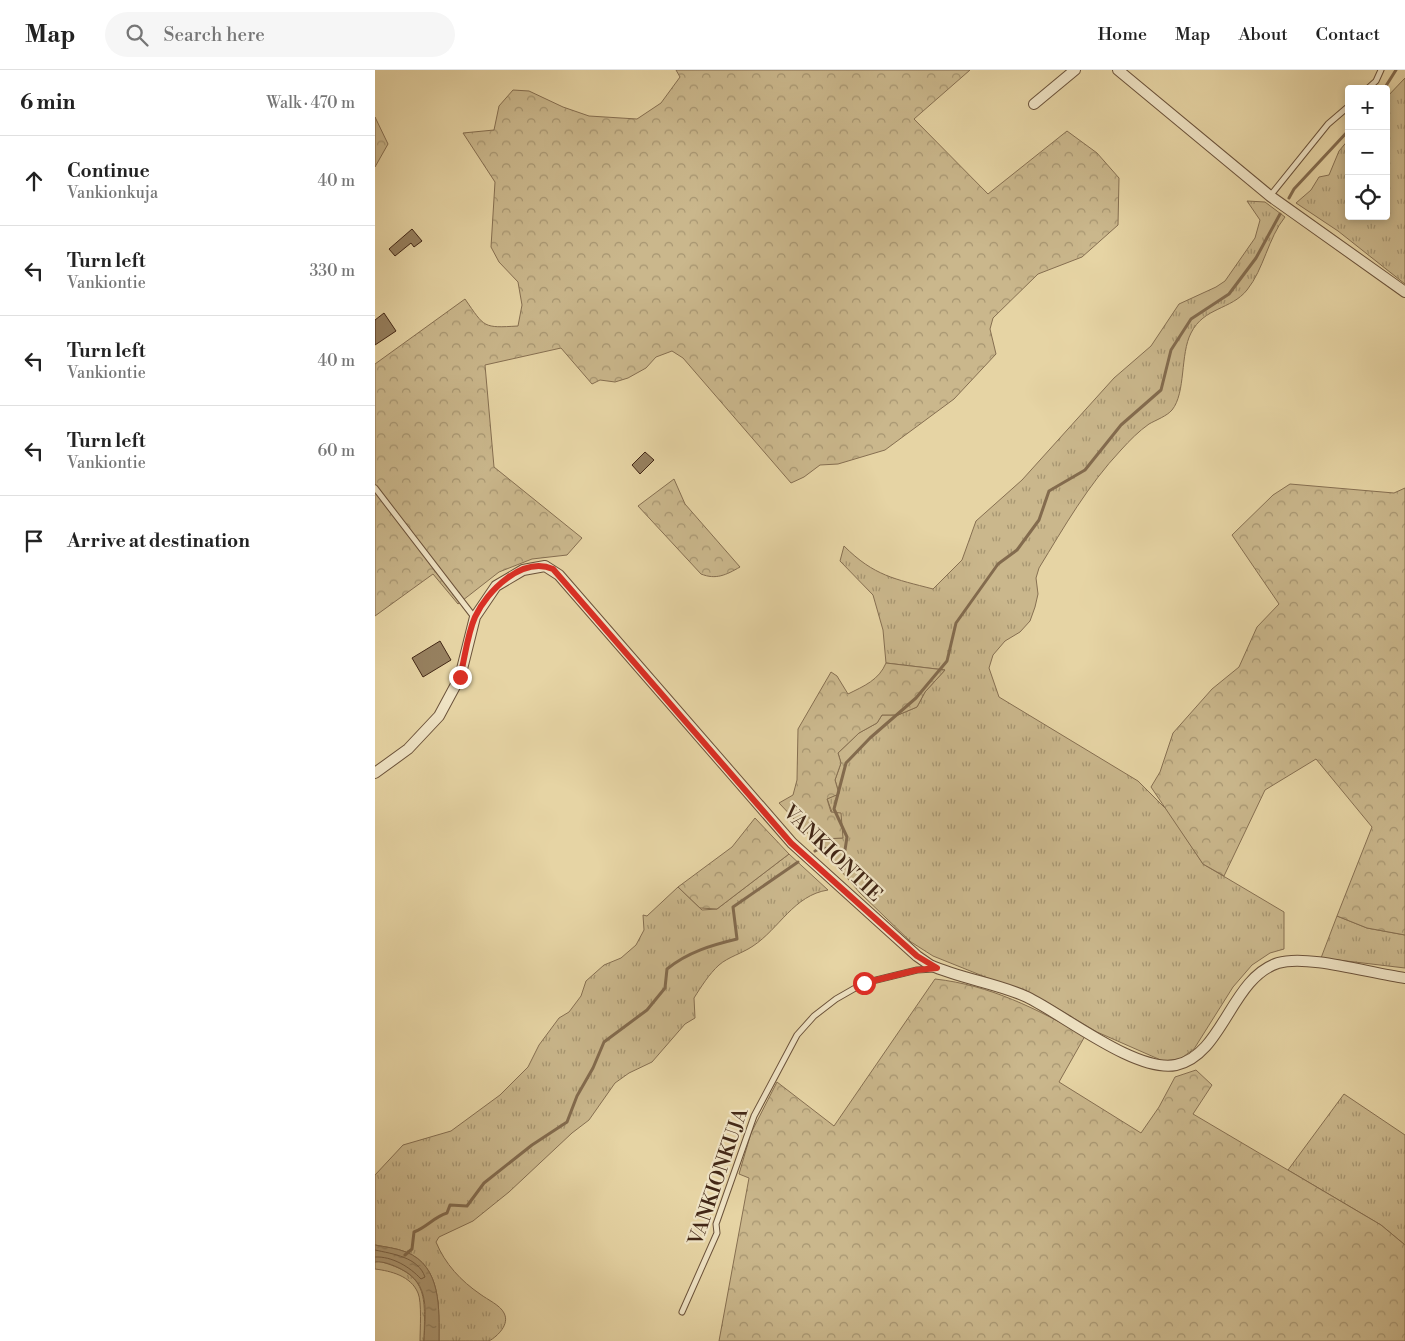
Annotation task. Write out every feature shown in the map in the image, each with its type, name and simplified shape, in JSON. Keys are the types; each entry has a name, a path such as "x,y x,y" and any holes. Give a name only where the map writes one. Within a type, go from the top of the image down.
{"street":[{"path":"1034,104 1075,70"},
{"path":"1118,70 1270,196 1405,292"},
{"name":"VANKIONTIE","path":"375,773 408,749 439,716 460,677 475,617 496,586 523,570 535,566 545,566 553,569 791,843 917,956 937,968 1025,996 1106,1044 1140,1061 1157,1065 1175,1065 1189,1060 1202,1050 1249,984 1262,972 1278,963 1296,961 1316,963 1405,978"}],"lane":[{"path":"1372,85 1376,81 1381,70"},
{"path":"1270,196 1328,124 1345,109"},
{"path":"375,488 475,617"},
{"name":"VANKIONKUJA","path":"682,1312 717,1234 716,1224 754,1116 797,1035 815,1016 836,999 864,983 917,970 937,968"}],"green space":[{"path":"676,70 970,70 914,119 988,194 1067,131 1097,153 1119,178 1118,225 1082,257 1038,274 993,318 990,329 996,354 954,399 885,450 838,464 820,465 804,477 791,483 683,358 672,351 656,357 646,368 628,378 615,382 600,380 592,384 561,348 485,365 494,467 582,538 567,555 532,559 499,572 458,604 433,574 375,616 375,364 465,299 481,321 498,327 518,326 522,305 518,282 499,262 491,247 495,182 463,133 494,130 499,106 513,90 529,91 563,107 589,116 637,119 661,103 680,77"},
{"path":"1405,78 1405,284 1338,231 1296,203 1311,190 1319,177 1329,175 1339,151 1345,144 1345,220 1390,220 1390,94"},
{"path":"375,117 388,144 375,167"},
{"path":"1247,201 1265,202 1285,217 1274,234 1258,273 1241,297 1210,313 1196,325 1191,333 1185,352 1179,394 1172,410 1149,424 1124,446 1087,492 1039,568 1036,578 1038,594 1030,621 1020,632 1005,641 993,655 989,668 999,697 1138,781 1169,812 1203,864 1284,912 1284,949 1270,953 1252,965 1233,987 1194,1049 1180,1059 1163,1061 1097,1032 1045,1001 933,956 911,942 860,893 817,843 823,839 842,838 827,799 839,793 835,780 841,763 838,753 859,733 877,723 882,715 898,715 917,707 925,692 945,670 886,663 883,630 873,595 840,561 844,546 875,570 896,579 933,589 962,560 976,521 1022,480 1114,378 1151,346 1179,304 1225,281 1255,238 1260,220"},
{"path":"674,479 685,504 740,567 716,577 701,574 638,506"},
{"path":"1290,484 1394,493 1405,488 1405,935 1367,928 1337,916 1372,827 1316,759 1265,790 1224,876 1203,864 1151,787 1160,772 1173,733 1212,689 1239,667 1257,627 1279,604 1232,535 1273,495"},
{"path":"886,663 945,670 925,692 917,707 898,715 882,715 877,723 859,733 838,753 841,763 835,780 839,794 827,799 831,812 841,813 843,838 823,839 817,843 779,803 793,795 797,780 798,729 831,672 837,676 848,694 875,678"},
{"path":"755,818 789,854 717,909 700,908 678,887 732,847"},
{"path":"789,854 828,890 806,898 796,905 762,939 719,965 694,998 695,1018 685,1024 652,1062 629,1073 615,1083 589,1120 572,1133 509,1192 473,1221 439,1237 436,1242 449,1265 466,1283 500,1308 504,1313 505,1321 499,1333 489,1341 439,1341 436,1290 426,1267 418,1259 406,1252 375,1245 375,1175 403,1145 451,1131 500,1095 528,1067 539,1045 559,1018 569,1012 581,996 586,981 604,965 621,958 636,945 644,930 643,915 647,916 678,887 702,910 717,909"},
{"path":"1337,916 1367,928 1405,935 1405,968 1321,958"},
{"path":"935,979 975,987 1013,1000 1085,1036 1059,1082 1141,1133 1159,1107 1175,1077 1196,1070 1212,1085 1193,1114 1381,1225 1405,1245 1405,1341 719,1341 749,1178 739,1174 751,1133 777,1082 834,1126"},
{"path":"1344,1094 1405,1135 1405,1245 1381,1225 1288,1170"},
{"path":"378,1261 395,1266 407,1273 421,1289 424,1311 424,1341 420,1341 420,1303 415,1287 400,1275 375,1269 375,1262"}],"water":[{"path":"375,1245 406,1252 418,1259 426,1267 436,1290 439,1341 424,1341 424,1300 417,1282 411,1275 398,1268 385,1263 375,1262"}],"building":[{"path":"412,229 422,241 414,247 411,243 395,256 389,249"},
{"path":"384,313 396,331 375,345 375,320"},
{"path":"645,452 654,460 640,474 632,465"},
{"path":"440,641 451,660 423,677 412,658"}],"waterway":[{"path":"1387,85 1396,70"},
{"path":"1289,198 1294,189 1345,134"},
{"path":"815,851 821,848 845,850 847,837 834,809 846,763 870,738 916,698 947,661 956,623 998,564 1017,550 1039,520 1049,491 1085,470 1121,425 1161,390 1171,350 1191,319 1229,294 1256,258 1280,214"},
{"path":"405,1255 412,1249 414,1232 447,1213 450,1205 467,1206 484,1183 532,1145 567,1122 577,1096 593,1068 604,1042 647,1010 665,988 667,969 683,958 701,950 737,939 733,907 798,862"}],"route":[{"path":"460,677 475,617 496,586 523,570 535,566 545,566 553,569 791,843 917,956 937,968 917,970 864,983"}]}
